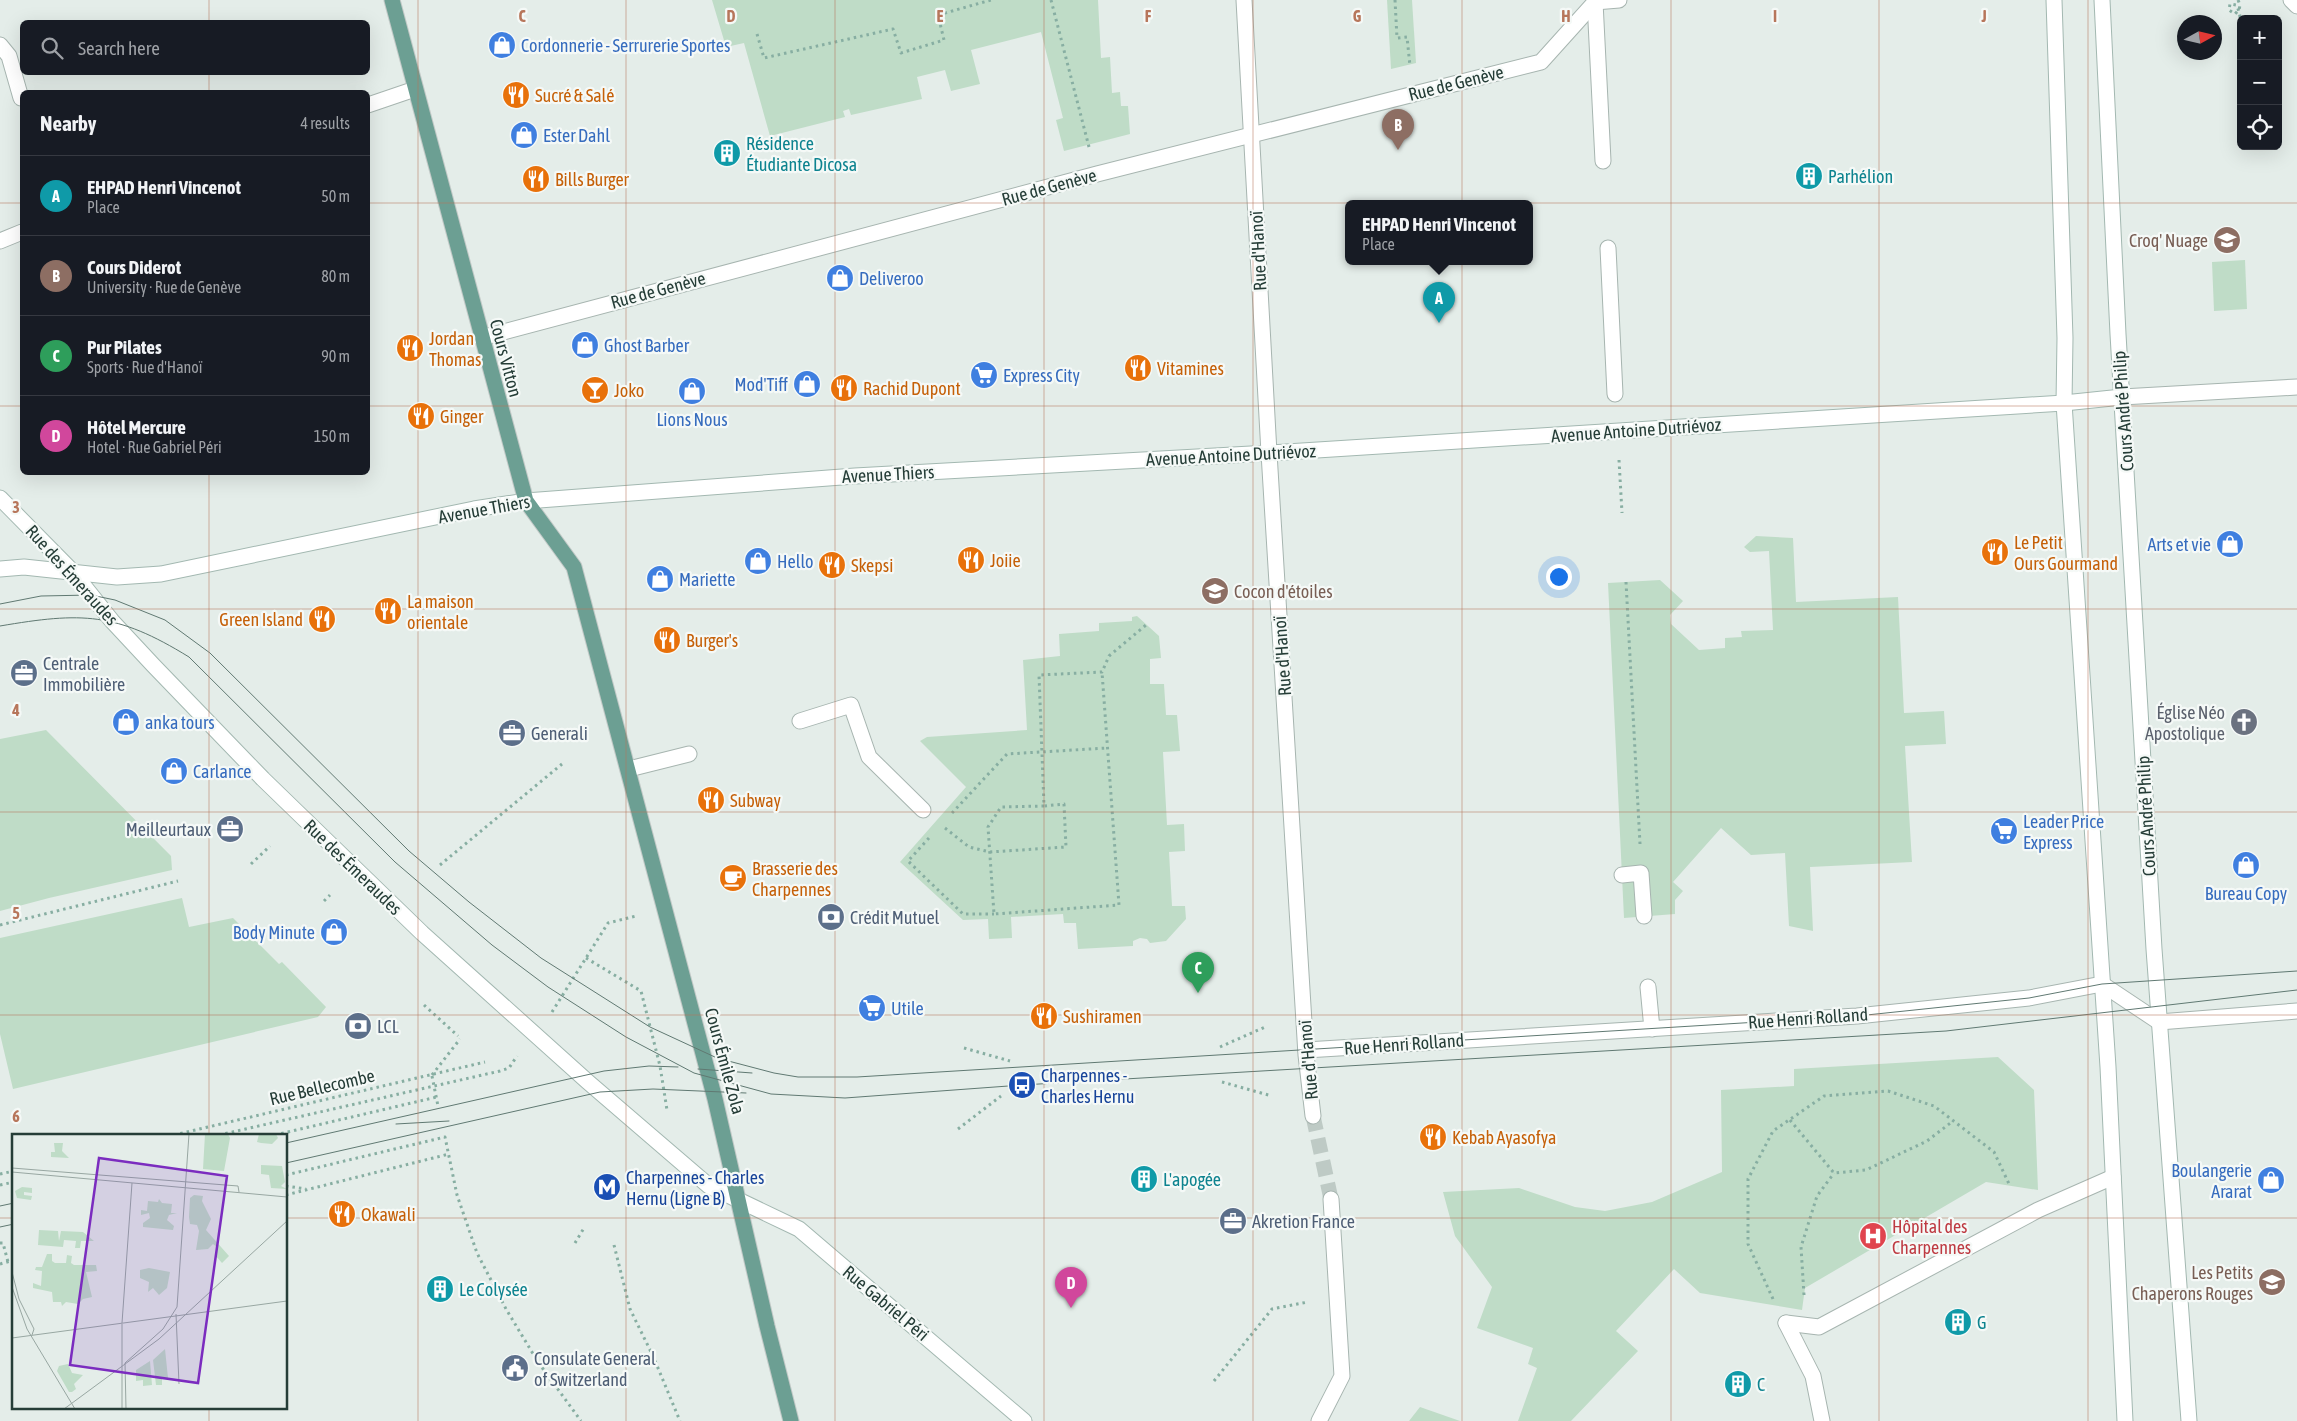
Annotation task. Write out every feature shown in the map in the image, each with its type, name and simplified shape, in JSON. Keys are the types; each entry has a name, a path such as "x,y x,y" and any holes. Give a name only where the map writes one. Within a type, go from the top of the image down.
{"main road":[{"name":"Cours Vitton","path":"392,0 526,501 574,567 613,712"},
{"name":"Cours Émile Zola","path":"613,712 716,1098 767,1326 791,1421"}],"street":[{"name":"Rue d'Hanoï","path":"1244,0 1269,453 1306,1050 1313,1116"},
{"path":"1603,161 1594,1 1619,0"},
{"path":"2054,0 2065,338 2064,403 2100,924 2125,1421"},
{"name":"Cours André Philip","path":"2102,0 2122,397 2159,1022 2189,1421"},
{"path":"2290,0 2297,6"},
{"name":"Rue de Genève","path":"481,338 1097,174 1541,62 1594,1"},
{"path":"0,45 9,56 20,94"},
{"path":"370,104 415,89"},
{"path":"0,240 20,233"},
{"path":"1608,248 1615,394"},
{"name":"Avenue Antoine Dutriévoz","path":"974,469 1269,453 2297,387"},
{"name":"Avenue Thiers","path":"0,568 24,567 117,576 161,574 474,509 526,501 974,469"},
{"name":"Rue des Émeraudes","path":"0,498 72,572 112,621 263,780 422,933 710,1186 739,1198"},
{"path":"800,721 851,705 869,757 923,810"},
{"path":"629,769 689,754"},
{"path":"1622,874 1641,873 1644,916"},
{"path":"2102,984 2159,1022 2297,1011"},
{"name":"Rue Henri Rolland","path":"1306,1050 1857,1016 2029,998 2102,984"},
{"path":"1648,987 1652,1028"},
{"path":"1822,1421 1813,1376 1786,1324 1819,1327 2038,1210 2113,1177"},
{"name":"Rue Gabriel Péri","path":"739,1198 799,1229 1024,1421"},
{"path":"1320,1421 1342,1376 1331,1199"}],"path":[{"path":"757,34 764,58 893,29 901,53 944,40 938,15 991,0"},
{"path":"1051,0 1097,174"},
{"path":"1395,0 1397,38 1407,37 1410,63"},
{"path":"2230,4 2236,4 2239,10 2235,14 2229,10 2230,4"},
{"path":"1619,457 1622,513"},
{"path":"1626,582 1641,873"},
{"path":"934,832 908,861 963,914 994,914 1119,906 1102,672 1109,656 1146,625"},
{"path":"1044,806 1039,675 1102,672"},
{"path":"948,818 1007,754 1108,748"},
{"path":"440,865 562,764"},
{"path":"923,810 969,847 990,852 1066,847 1064,804 1001,808 988,827 990,852 994,914"},
{"path":"251,864 270,846"},
{"path":"0,924 178,881"},
{"path":"324,901 330,895"},
{"path":"534,1033 558,1004 608,923 619,920"},
{"path":"586,958 641,991 660,1066 668,1114"},
{"path":"424,1005 459,1037 432,1076 438,1106"},
{"path":"1220,1047 1265,1027"},
{"path":"964,1048 1010,1061"},
{"name":"Rue Bellecombe","path":"178,1134 432,1076 485,1062"},
{"path":"223,1134 509,1068"},
{"path":"1222,1082 1272,1096"},
{"path":"1771,1306 1773,1299 1748,1244 1748,1179 1773,1131 1824,1096 1888,1091 1934,1106 1994,1152 2010,1186"},
{"path":"958,1129 1001,1096"},
{"path":"279,1134 437,1098"},
{"path":"1790,1120 1834,1173"},
{"path":"1804,1295 1801,1247 1817,1196 1834,1173 1866,1170 1927,1141 1953,1120"},
{"path":"288,1175 445,1138 457,1195 477,1253 506,1309 538,1362 581,1421"},
{"path":"288,1194 449,1154"},
{"path":"288,1186 309,1189"},
{"path":"575,1243 584,1228"},
{"path":"0,1243 3,1243 8,1262"},
{"path":"614,1245 630,1309 653,1356 680,1421"},
{"path":"0,1264 12,1261"},
{"path":"1214,1381 1272,1309 1337,1296"}],"green space":[{"path":"712,0 1098,0 1101,58 1110,57 1112,93 1120,92 1121,106 1128,106 1130,134 1064,151 1056,120 1063,118 1041,32 971,50 980,84 951,91 945,70 917,77 922,99 851,115 849,109 843,111 845,117 770,136 744,43 726,47"},
{"path":"1387,0 1412,0 1416,63 1391,69"},
{"path":"2245,260 2247,309 2214,311 2212,262"},
{"path":"1756,536 1793,538 1796,602 1898,597 1904,713 1944,711 1946,744 1905,746 1912,862 1810,867 1813,931 1789,926 1785,853 1751,855 1721,828 1673,882 1683,891 1675,900 1675,914 1624,918 1608,583 1660,580 1683,601 1670,615 1671,624 1699,650 1725,648 1725,638 1742,637 1741,631 1773,630 1769,551 1750,552 1744,547"},
{"path":"1137,616 1159,636 1161,658 1150,659 1150,684 1164,684 1166,715 1177,715 1180,751 1163,752 1167,825 1184,824 1185,851 1169,852 1172,906 1185,906 1186,919 1166,941 1150,943 1147,939 1140,938 1133,941 1133,946 1078,949 1076,923 1064,923 1063,914 1011,917 1012,938 989,939 988,919 963,920 900,862 966,787 920,741 927,737 1027,730 1023,660 1060,656 1059,634 1099,631 1099,623 1132,621 1132,617"},
{"path":"46,730 171,856 172,870 0,911 0,739"},
{"path":"182,898 189,927 233,918 279,964 282,962 326,1007 318,1017 13,1089 0,1034 0,938"},
{"path":"1998,1057 2034,1090 2038,1190 1986,1182 1805,1288 1802,1310 1700,1293 1674,1269 1616,1331 1638,1351 1571,1421 1518,1421 1537,1368 1528,1364 1533,1348 1477,1328 1492,1287 1455,1236 1443,1192 1519,1188 1575,1207 1605,1211 1652,1202 1722,1172 1721,1090 1794,1086 1794,1069"},
{"path":"1420,1407 1460,1421 1409,1421"}],"tunnel":[{"path":"1313,1116 1331,1199"}],"tram line":[{"path":"0,604 41,596 91,595 115,600 165,620 210,653 409,851 469,902 541,958 650,1027 717,1058 774,1073 798,1077 857,1077 1857,1016 2029,998 2102,984 2297,971"},
{"path":"0,626 54,619 98,619 140,631 189,657 395,862 492,945 548,987 626,1037 694,1073 771,1094 845,1098 1022,1085 1946,1031 2297,990"},
{"path":"288,1143 604,1071 649,1066 678,1067"},
{"path":"698,1069 752,1073"},
{"path":"288,1163 600,1092 653,1089 746,1093"},
{"path":"396,1124 449,1121"},
{"path":"0,1206 12,1203"},
{"path":"0,1227 12,1224"}],"place":[{"name":"Cordonnerie - Serrurerie Sportes","path":"502,45"},
{"name":"Sucré & Salé","path":"516,95"},
{"name":"Ester Dahl","path":"524,135"},
{"name":"Cours Diderot","path":"1398,150"},
{"name":"Résidence Étudiante Dicosa","path":"727,153"},
{"name":"Parhélion","path":"1809,176"},
{"name":"Bills Burger","path":"536,179"},
{"name":"Croq' Nuage","path":"2227,240"},
{"name":"Deliveroo","path":"840,278"},
{"name":"EHPAD Henri Vincenot","path":"1439,323"},
{"name":"Ghost Barber","path":"585,345"},
{"name":"Jordan Thomas","path":"410,348"},
{"name":"Vitamines","path":"1138,368"},
{"name":"Express City","path":"984,375"},
{"name":"Mod'Tiff","path":"807,384"},
{"name":"Rachid Dupont","path":"844,388"},
{"name":"Joko","path":"595,390"},
{"name":"Lions Nous","path":"692,391"},
{"name":"Ginger","path":"421,416"},
{"name":"Arts et vie","path":"2230,544"},
{"name":"Le Petit Ours Gourmand","path":"1995,552"},
{"name":"Joiie","path":"971,560"},
{"name":"Hello","path":"758,561"},
{"name":"Skepsi","path":"832,565"},
{"name":"Mariette","path":"660,579"},
{"name":"Cocon d'étoiles","path":"1215,591"},
{"name":"La maison orientale","path":"388,611"},
{"name":"Green Island","path":"322,619"},
{"name":"Burger's","path":"667,640"},
{"name":"Centrale Immobilière","path":"24,673"},
{"name":"anka tours","path":"126,722"},
{"name":"Église Néo Apostolique","path":"2244,722"},
{"name":"Generali","path":"512,733"},
{"name":"Carlance","path":"174,771"},
{"name":"Subway","path":"711,800"},
{"name":"Meilleurtaux","path":"230,829"},
{"name":"Leader Price Express","path":"2004,831"},
{"name":"Bureau Copy","path":"2246,865"},
{"name":"Brasserie des Charpennes","path":"733,878"},
{"name":"Crédit Mutuel","path":"831,917"},
{"name":"Body Minute","path":"334,932"},
{"name":"Pur Pilates","path":"1198,993"},
{"name":"Utile","path":"872,1008"},
{"name":"Sushiramen","path":"1044,1016"},
{"name":"LCL","path":"358,1026"},
{"name":"Charpennes - Charles Hernu","path":"1022,1085"},
{"name":"Kebab Ayasofya","path":"1433,1137"},
{"name":"L'apogée","path":"1144,1179"},
{"name":"Boulangerie Ararat","path":"2271,1180"},
{"name":"Charpennes - Charles Hernu (Ligne B)","path":"607,1187"},
{"name":"Okawali","path":"342,1214"},
{"name":"Akretion France","path":"1233,1221"},
{"name":"Hôpital des Charpennes","path":"1873,1236"},
{"name":"Les Petits Chaperons Rouges","path":"2272,1282"},
{"name":"Le Colysée","path":"440,1289"},
{"name":"Hôtel Mercure","path":"1071,1308"},
{"name":"G","path":"1958,1322"},
{"name":"Consulate General of Switzerland","path":"515,1368"},
{"name":"C","path":"1738,1384"}]}
